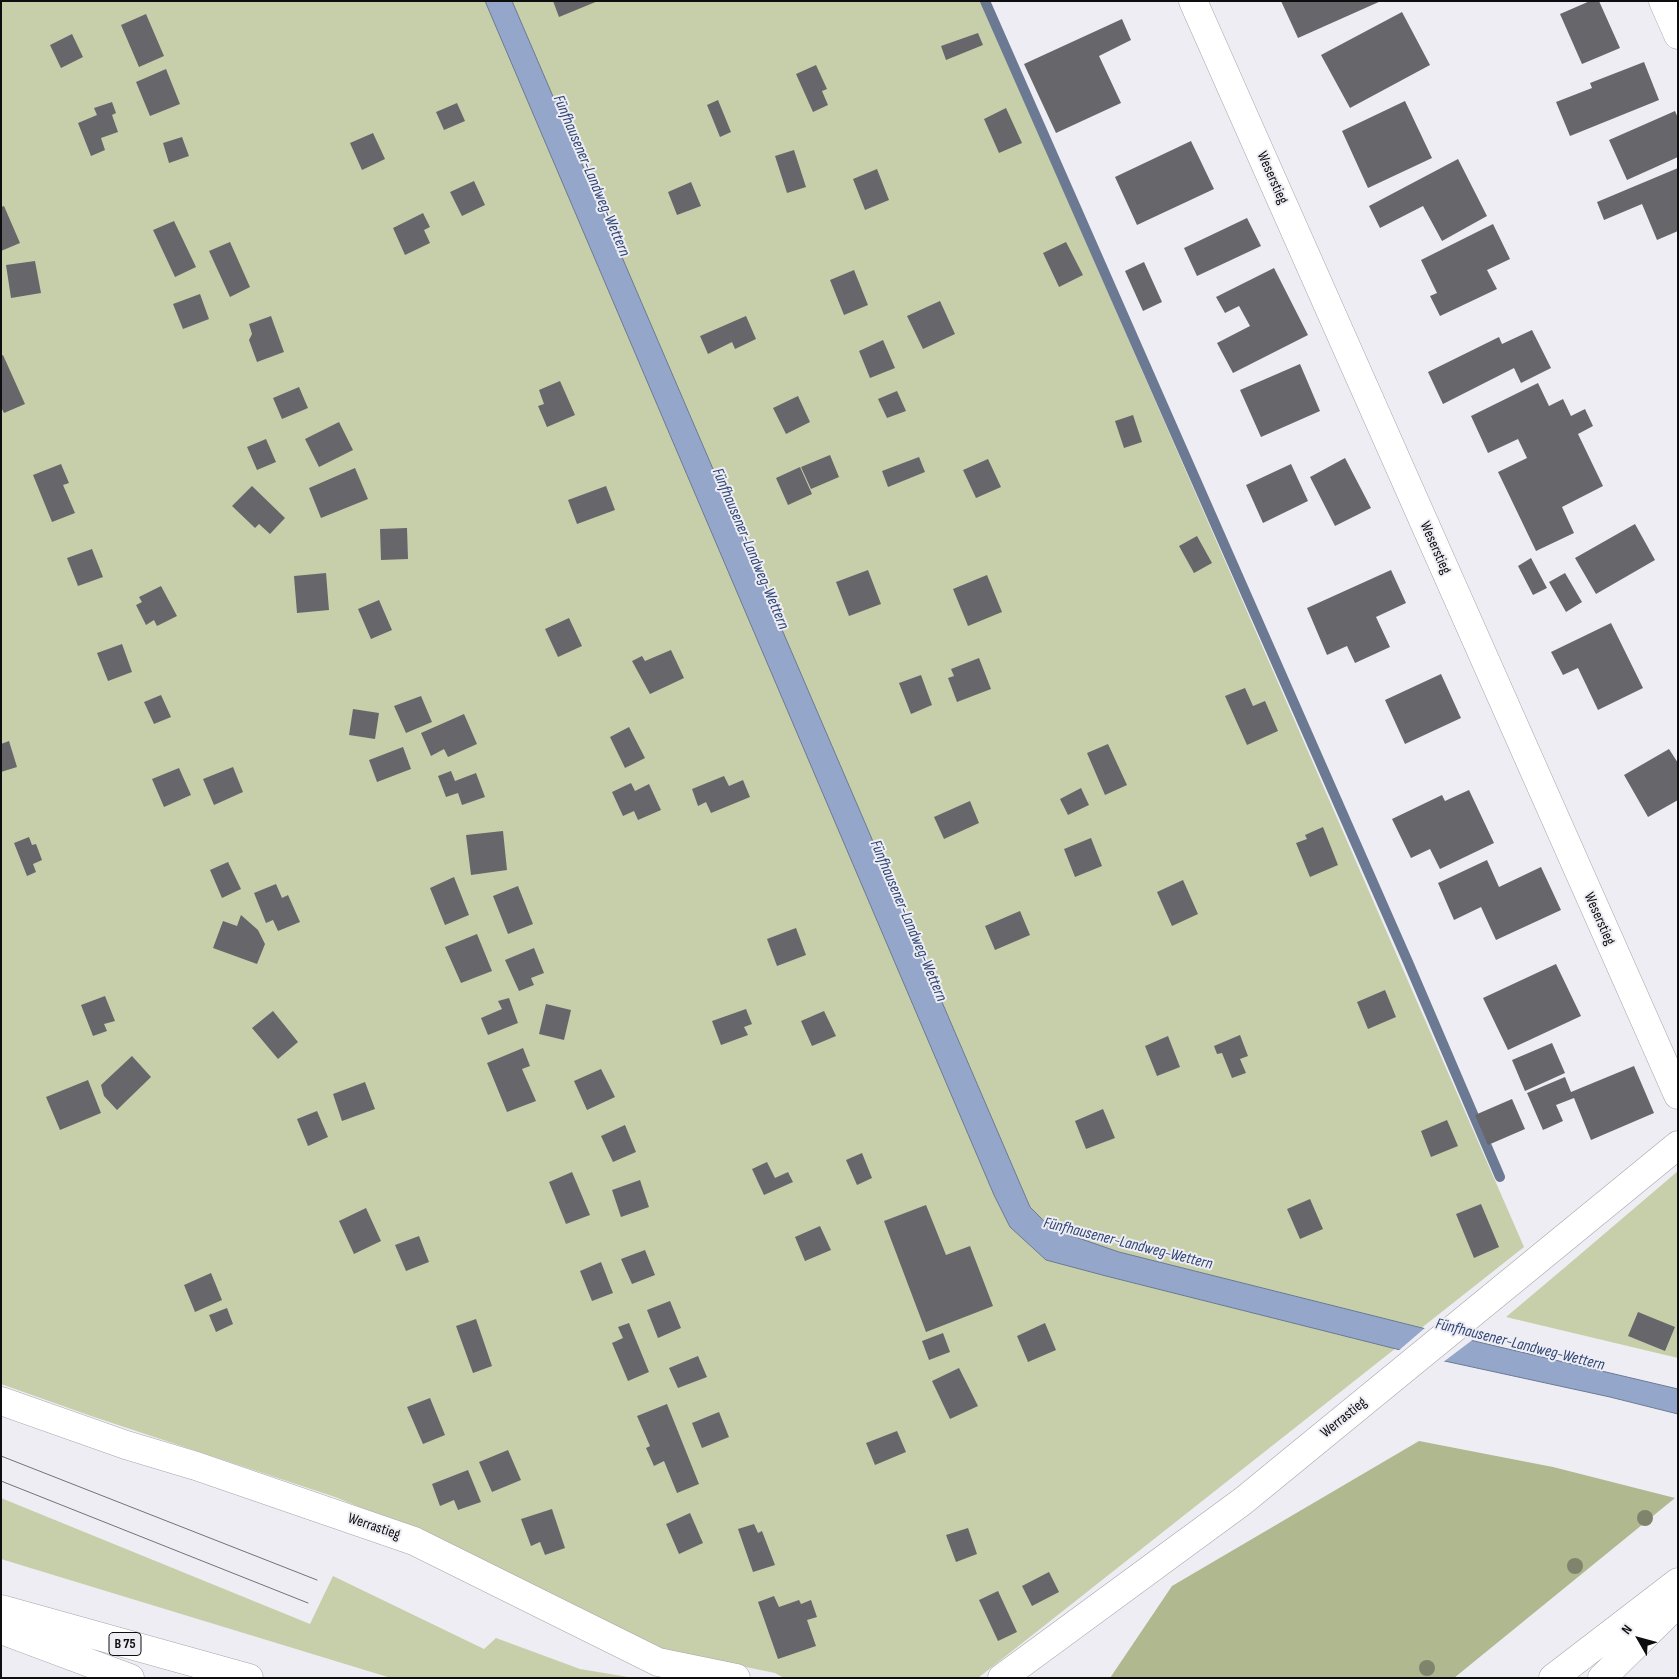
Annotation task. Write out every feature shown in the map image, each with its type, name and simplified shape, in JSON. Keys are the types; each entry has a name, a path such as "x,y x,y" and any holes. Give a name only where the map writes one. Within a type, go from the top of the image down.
{"main road":[{"name":"Weserstieg","path":"1193,1 1678,1095"},
{"path":"1662,1 1678,35"},
{"name":"Werrastieg","path":"1002,1678 1243,1501 1678,1145"},
{"name":"Werrastieg","path":"1,1402 126,1445 196,1466 414,1541 658,1662 736,1678"},
{"path":"1553,1678 1678,1582"},
{"path":"1602,1678 1678,1603"},
{"name":"B 75","path":"1,1609 248,1678"},
{"name":"B 75","path":"1,1630 130,1678"}],"green space":[{"path":"1,1 981,1 1524,1247 978,1678 784,1678 775,1673 663,1650 440,1540 335,1497 1,1384"},
{"path":"1678,1171 1678,1358 1506,1317 1563,1269"},
{"path":"1419,1441 1553,1467 1675,1498 1454,1678 1110,1678 1172,1586"},
{"path":"1,1498 310,1624 333,1576 484,1649 496,1638 580,1669 634,1678 391,1678 1,1559"}],"water":[{"path":"485,1 512,1 1030,1207 1052,1229 1119,1252 1470,1340 1678,1389 1678,1414 1610,1397 1440,1360 1046,1260 1010,1227 994,1195"}],"pier":[{"path":"1426,1327 1475,1338 1442,1363 1397,1352"}],"building":[{"path":"553,1 598,1 559,17"},
{"path":"1281,1 1381,1 1298,38"},
{"path":"1590,1 1599,1 1620,48 1582,64 1560,14"},
{"path":"1402,12 1430,65 1350,108 1321,55"},
{"path":"146,14 164,56 139,67 121,25"},
{"path":"1122,19 1131,40 1099,56 1121,103 1056,133 1024,64"},
{"path":"978,33 983,45 946,60 941,46"},
{"path":"72,34 83,57 61,68 50,45"},
{"path":"1644,62 1659,100 1570,136 1556,102 1592,88 1590,83"},
{"path":"816,65 827,89 822,91 828,105 813,112 796,74"},
{"path":"166,69 180,104 150,116 136,82"},
{"path":"718,100 731,132 720,137 707,105"},
{"path":"1405,101 1432,158 1368,188 1342,131"},
{"path":"112,102 116,113 112,115 118,132 101,138 105,150 91,156 78,123 97,115 94,108"},
{"path":"457,103 465,121 444,130 436,112"},
{"path":"1006,108 1022,143 999,153 984,119"},
{"path":"1675,111 1678,118 1678,157 1627,180 1609,140"},
{"path":"373,133 385,159 362,170 350,143"},
{"path":"182,137 189,156 169,163 163,143"},
{"path":"1191,141 1214,189 1137,225 1115,177"},
{"path":"794,150 806,187 787,193 775,156"},
{"path":"1458,159 1487,216 1442,241 1423,206 1380,228 1369,206"},
{"path":"1678,168 1678,231 1657,240 1642,204 1604,220 1597,202"},
{"path":"877,169 889,200 865,210 853,179"},
{"path":"474,181 485,205 462,216 450,192"},
{"path":"691,182 701,206 677,215 668,192"},
{"path":"4,206 20,243 1,251 1,207"},
{"path":"423,213 430,227 424,230 430,243 405,255 393,228"},
{"path":"1247,218 1261,246 1197,276 1184,248"},
{"path":"174,221 196,267 175,277 153,230"},
{"path":"1493,224 1510,259 1487,270 1497,289 1440,316 1430,296 1437,293 1421,260"},
{"path":"230,242 250,287 230,297 209,251"},
{"path":"1066,242 1083,275 1059,287 1043,253"},
{"path":"35,261 41,293 11,298 6,265"},
{"path":"1144,262 1162,302 1143,311 1125,271"},
{"path":"1274,268 1308,335 1233,373 1217,343 1250,326 1239,306 1225,313 1216,297"},
{"path":"854,270 868,305 844,315 830,280"},
{"path":"200,294 209,319 183,329 173,304"},
{"path":"940,301 955,334 923,349 907,316"},
{"path":"271,316 284,352 257,362 249,340 252,334 249,324"},
{"path":"746,316 756,339 735,349 732,342 708,354 700,336"},
{"path":"1532,330 1551,368 1521,383 1514,368 1443,404 1428,372 1499,337 1502,344"},
{"path":"883,340 895,368 870,378 859,351"},
{"path":"3,355 25,404 4,413 1,407 1,356"},
{"path":"1300,364 1320,411 1261,437 1240,390"},
{"path":"560,381 575,415 547,427 538,406 544,404 539,390"},
{"path":"1538,383 1549,406 1563,399 1571,416 1585,409 1593,426 1578,434 1603,486 1562,507 1574,533 1536,551 1498,472 1527,458 1518,439 1488,453 1471,416"},
{"path":"299,387 308,408 282,419 273,398"},
{"path":"897,391 906,411 887,418 878,399"},
{"path":"798,396 810,422 786,434 773,408"},
{"path":"1133,415 1142,442 1124,448 1115,421"},
{"path":"339,422 353,450 319,467 305,439"},
{"path":"266,439 276,462 257,470 247,447"},
{"path":"830,455 839,477 811,489 801,467"},
{"path":"919,457 925,472 888,487 882,471"},
{"path":"1345,458 1371,508 1335,526 1310,477"},
{"path":"988,459 1001,487 976,498 963,470"},
{"path":"61,464 69,483 63,485 75,513 52,522 33,475"},
{"path":"1291,464 1308,501 1263,523 1246,485"},
{"path":"800,467 812,494 788,505 776,478"},
{"path":"355,468 368,499 321,518 309,488"},
{"path":"252,486 285,518 270,534 259,524 255,528 232,506"},
{"path":"606,486 615,510 577,524 568,500"},
{"path":"1635,524 1655,560 1596,594 1575,558"},
{"path":"407,528 408,559 381,560 380,529"},
{"path":"1197,536 1212,563 1194,573 1179,546"},
{"path":"92,549 103,577 78,586 67,558"},
{"path":"1531,558 1547,588 1533,595 1518,566"},
{"path":"868,570 881,604 849,616 836,582"},
{"path":"1391,570 1406,603 1376,617 1390,647 1355,663 1347,646 1327,655 1307,608"},
{"path":"326,573 329,610 297,613 294,576"},
{"path":"1565,573 1582,602 1566,612 1549,582"},
{"path":"987,575 1002,612 968,626 953,589"},
{"path":"161,586 177,616 157,626 154,620 146,625 136,605 142,602 139,597"},
{"path":"379,600 392,630 371,639 358,609"},
{"path":"569,618 582,646 558,657 545,629"},
{"path":"1611,623 1643,688 1598,710 1578,668 1563,675 1551,652"},
{"path":"122,644 132,672 108,681 97,653"},
{"path":"671,650 684,678 650,694 632,661 642,656 645,661"},
{"path":"979,658 991,689 957,702 948,678 954,676 951,669"},
{"path":"1441,674 1461,718 1405,744 1385,700"},
{"path":"921,675 932,705 911,714 899,683"},
{"path":"1245,688 1253,706 1265,701 1278,731 1247,745 1225,696"},
{"path":"161,695 171,717 154,724 144,702"},
{"path":"421,696 432,722 406,733 394,706"},
{"path":"353,709 379,713 375,739 349,735"},
{"path":"464,714 477,744 448,757 444,749 431,756 421,733"},
{"path":"629,727 645,758 625,768 610,737"},
{"path":"9,741 17,767 1,772 1,744"},
{"path":"1108,744 1127,785 1105,795 1087,753"},
{"path":"403,747 411,769 377,782 369,760"},
{"path":"1669,749 1678,763 1678,800 1648,817 1624,775"},
{"path":"233,767 243,792 214,805 203,779"},
{"path":"179,768 191,795 164,807 152,779"},
{"path":"451,771 455,781 476,773 485,797 462,805 458,793 446,797 438,776"},
{"path":"724,776 729,786 743,780 750,797 711,813 706,802 698,806 692,789"},
{"path":"631,783 635,791 649,784 661,810 638,820 634,811 623,816 612,792"},
{"path":"1081,788 1089,805 1068,815 1060,799"},
{"path":"1469,790 1494,843 1440,869 1430,849 1411,858 1392,819 1442,795 1445,801"},
{"path":"970,801 979,823 944,839 934,817"},
{"path":"1323,827 1338,865 1310,877 1296,843 1307,839 1305,835"},
{"path":"503,831 507,870 471,875 466,835"},
{"path":"29,837 32,845 36,844 42,860 33,864 36,872 27,876 14,843"},
{"path":"1091,838 1102,866 1075,877 1064,849"},
{"path":"1487,860 1499,887 1541,867 1561,910 1496,940 1481,907 1454,920 1438,883"},
{"path":"228,862 241,889 222,898 210,870"},
{"path":"454,877 469,915 445,925 430,888"},
{"path":"1183,880 1198,914 1172,926 1157,892"},
{"path":"276,884 282,898 288,895 300,922 278,931 273,920 266,923 254,893"},
{"path":"518,886 533,924 508,934 493,896"},
{"path":"1020,911 1030,935 995,950 985,926"},
{"path":"241,915 258,930 265,944 257,964 213,948 223,921 237,926"},
{"path":"796,928 806,955 777,966 767,939"},
{"path":"477,934 492,971 461,983 445,947"},
{"path":"534,948 544,973 531,978 534,985 519,991 505,960"},
{"path":"1556,964 1581,1016 1508,1050 1483,998"},
{"path":"1385,990 1396,1017 1368,1029 1357,1002"},
{"path":"105,996 115,1021 104,1024 107,1031 93,1036 81,1005"},
{"path":"509,998 518,1023 488,1035 481,1018 502,1009 498,1001"},
{"path":"546,1004 571,1010 564,1040 539,1034"},
{"path":"746,1009 752,1024 744,1027 748,1035 721,1045 712,1021"},
{"path":"273,1011 298,1042 278,1059 252,1028"},
{"path":"824,1011 836,1036 812,1046 801,1021"},
{"path":"1240,1035 1248,1056 1240,1059 1246,1073 1232,1078 1222,1053 1217,1054 1214,1046"},
{"path":"1168,1036 1180,1067 1157,1076 1145,1046"},
{"path":"1552,1043 1565,1073 1525,1091 1512,1060"},
{"path":"523,1048 530,1066 522,1069 536,1101 507,1112 487,1063"},
{"path":"132,1056 151,1077 117,1110 104,1096 101,1085"},
{"path":"1634,1066 1654,1113 1591,1140 1574,1098 1556,1105 1563,1121 1543,1130 1527,1093 1565,1077 1571,1092"},
{"path":"601,1069 615,1097 587,1110 574,1081"},
{"path":"88,1080 101,1113 60,1130 46,1097"},
{"path":"365,1082 375,1109 342,1121 333,1094"},
{"path":"1512,1099 1525,1129 1488,1145 1475,1115"},
{"path":"1103,1109 1115,1138 1086,1149 1075,1121"},
{"path":"317,1111 328,1137 308,1146 297,1119"},
{"path":"1447,1120 1458,1146 1431,1157 1421,1131"},
{"path":"625,1125 636,1152 613,1162 601,1136"},
{"path":"862,1153 872,1178 857,1185 846,1160"},
{"path":"767,1162 775,1178 788,1172 793,1182 764,1195 752,1169"},
{"path":"572,1172 590,1215 566,1224 549,1182"},
{"path":"640,1180 649,1207 621,1217 612,1190"},
{"path":"1310,1199 1323,1229 1300,1239 1287,1209"},
{"path":"1481,1204 1499,1247 1474,1258 1456,1214"},
{"path":"926,1205 946,1255 970,1246 993,1306 926,1332 884,1221"},
{"path":"366,1208 381,1241 354,1254 339,1221"},
{"path":"820,1226 831,1250 805,1261 795,1237"},
{"path":"419,1236 429,1262 406,1271 395,1245"},
{"path":"645,1250 655,1275 632,1284 621,1259"},
{"path":"601,1262 613,1293 592,1301 580,1271"},
{"path":"211,1273 222,1300 195,1312 184,1285"},
{"path":"670,1301 681,1328 658,1338 647,1310"},
{"path":"227,1308 233,1324 216,1332 209,1315"},
{"path":"1638,1312 1675,1327 1665,1351 1628,1336"},
{"path":"476,1319 492,1366 473,1373 456,1326"},
{"path":"629,1323 649,1372 628,1381 612,1343 623,1338 618,1327"},
{"path":"1045,1323 1056,1350 1028,1362 1017,1336"},
{"path":"943,1333 950,1352 929,1360 922,1341"},
{"path":"698,1356 707,1377 678,1388 669,1368"},
{"path":"959,1368 978,1406 950,1419 932,1381"},
{"path":"430,1398 445,1435 423,1444 407,1407"},
{"path":"667,1404 699,1484 677,1493 664,1461 654,1466 646,1448 650,1446 637,1416"},
{"path":"719,1412 729,1437 702,1448 692,1423"},
{"path":"897,1431 906,1452 875,1465 866,1443"},
{"path":"508,1450 521,1480 492,1492 479,1462"},
{"path":"468,1470 481,1502 458,1510 454,1500 440,1506 432,1484"},
{"path":"552,1509 565,1548 545,1555 540,1542 531,1546 521,1519"},
{"path":"690,1513 703,1543 679,1554 666,1524"},
{"path":"754,1524 758,1533 762,1531 775,1565 753,1572 738,1529"},
{"path":"968,1528 977,1554 956,1562 946,1535"},
{"path":"1049,1572 1059,1592 1032,1606 1022,1586"},
{"path":"998,1591 1017,1632 998,1641 979,1600"},
{"path":"774,1596 779,1607 799,1600 801,1604 811,1600 817,1617 807,1620 816,1646 778,1659 758,1602"}],"waterway":[{"path":"985,1 1408,962 1500,1177"}],"tram line":[{"path":"1,1456 317,1580"},
{"path":"1,1481 308,1603"}],"water label":[{"name":"Fünfhausener-Landweg-Wettern","path":"591,176"},
{"name":"Fünfhausener-Landweg-Wettern","path":"750,549"},
{"name":"Fünfhausener-Landweg-Wettern","path":"908,921"},
{"name":"Fünfhausener-Landweg-Wettern","path":"1128,1244"},
{"name":"Fünfhausener-Landweg-Wettern","path":"1520,1345"}]}
